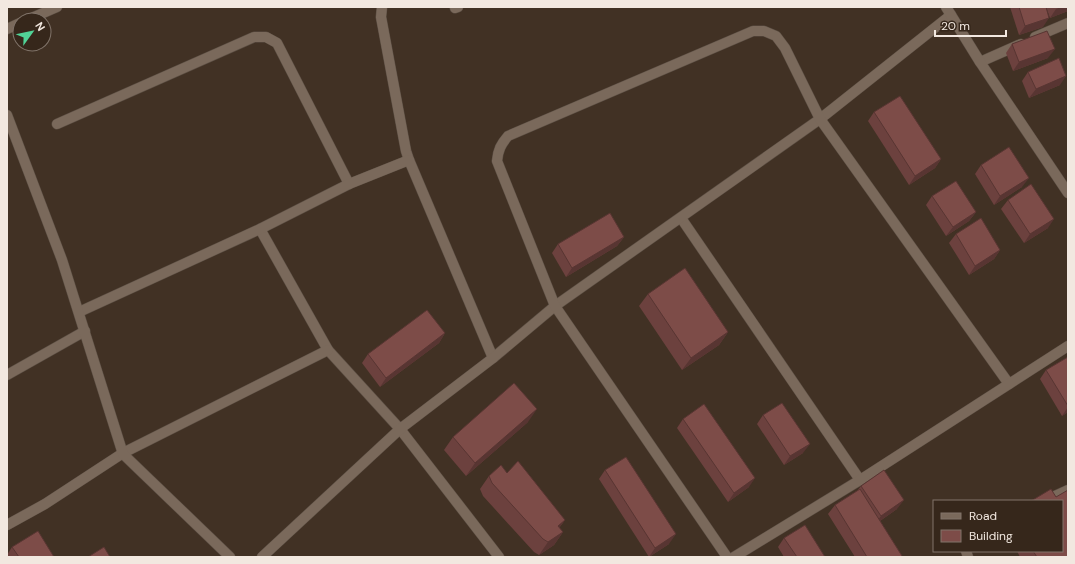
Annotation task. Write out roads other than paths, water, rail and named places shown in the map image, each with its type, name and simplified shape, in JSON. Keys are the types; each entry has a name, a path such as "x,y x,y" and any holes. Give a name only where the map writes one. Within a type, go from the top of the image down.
{"street":[{"path":"382,7 381,17 406,151 493,358"},
{"path":"262,557 400,428 493,358 555,306 682,218 820,119 949,11 980,62 1068,193"},
{"path":"1044,19 1048,32"},
{"path":"980,62 1068,22"},
{"path":"727,557 555,306 498,161 498,150 501,143 508,136 753,31 764,31 776,36 785,48 820,119 1009,384"},
{"path":"57,124 254,37 266,37 277,43 350,184"},
{"path":"7,115 62,260 123,453 230,557"},
{"path":"79,312 260,229 350,184 409,160"},
{"path":"682,218 860,480"},
{"path":"260,229 328,350 400,428 499,557"},
{"path":"7,375 85,331"},
{"path":"734,557 860,480 1068,346"},
{"path":"7,525 45,504 123,453 328,350"},
{"path":"1046,500 1068,490"}]}
